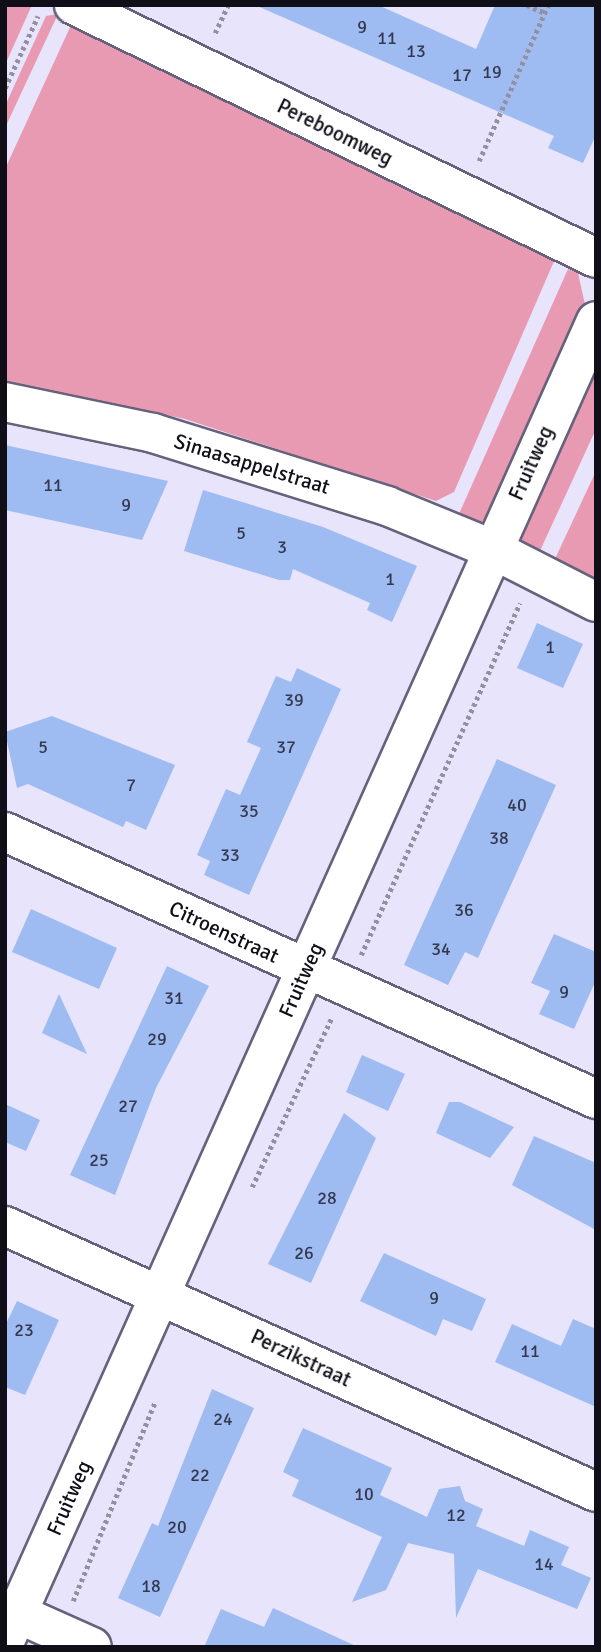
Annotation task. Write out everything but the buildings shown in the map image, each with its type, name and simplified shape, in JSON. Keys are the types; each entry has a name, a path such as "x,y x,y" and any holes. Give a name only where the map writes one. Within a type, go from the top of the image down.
{"street":[{"name":"Pereboomweg","path":"74,5 596,258"},
{"name":"Fruitweg","path":"9,1621 161,1293 305,969 480,588 492,549 596,321"},
{"name":"Sinaasappelstraat","path":"5,402 242,460 492,549 596,603"},
{"name":"Citroenstraat","path":"5,832 596,1099"},
{"name":"Perzikstraat","path":"5,1226 161,1293 596,1492"},
{"path":"9,1621 76,1639"}],"path":[{"path":"5,88 42,5"},
{"path":"527,5 545,13"},
{"path":"464,195 548,5"},
{"path":"247,1197 346,988 534,571"},
{"path":"76,1639 158,1395"}],"shaded area":[{"path":"5,5 32,5 5,65"},
{"path":"58,14 5,128 5,106 46,16"},
{"path":"72,23 558,252 454,492 436,501 185,419 5,381 5,169"},
{"path":"568,269 578,273 586,309 492,514 481,522 465,520 459,514"},
{"path":"596,363 596,429 539,553 522,540 522,525"},
{"path":"596,471 596,581 554,561"}]}
